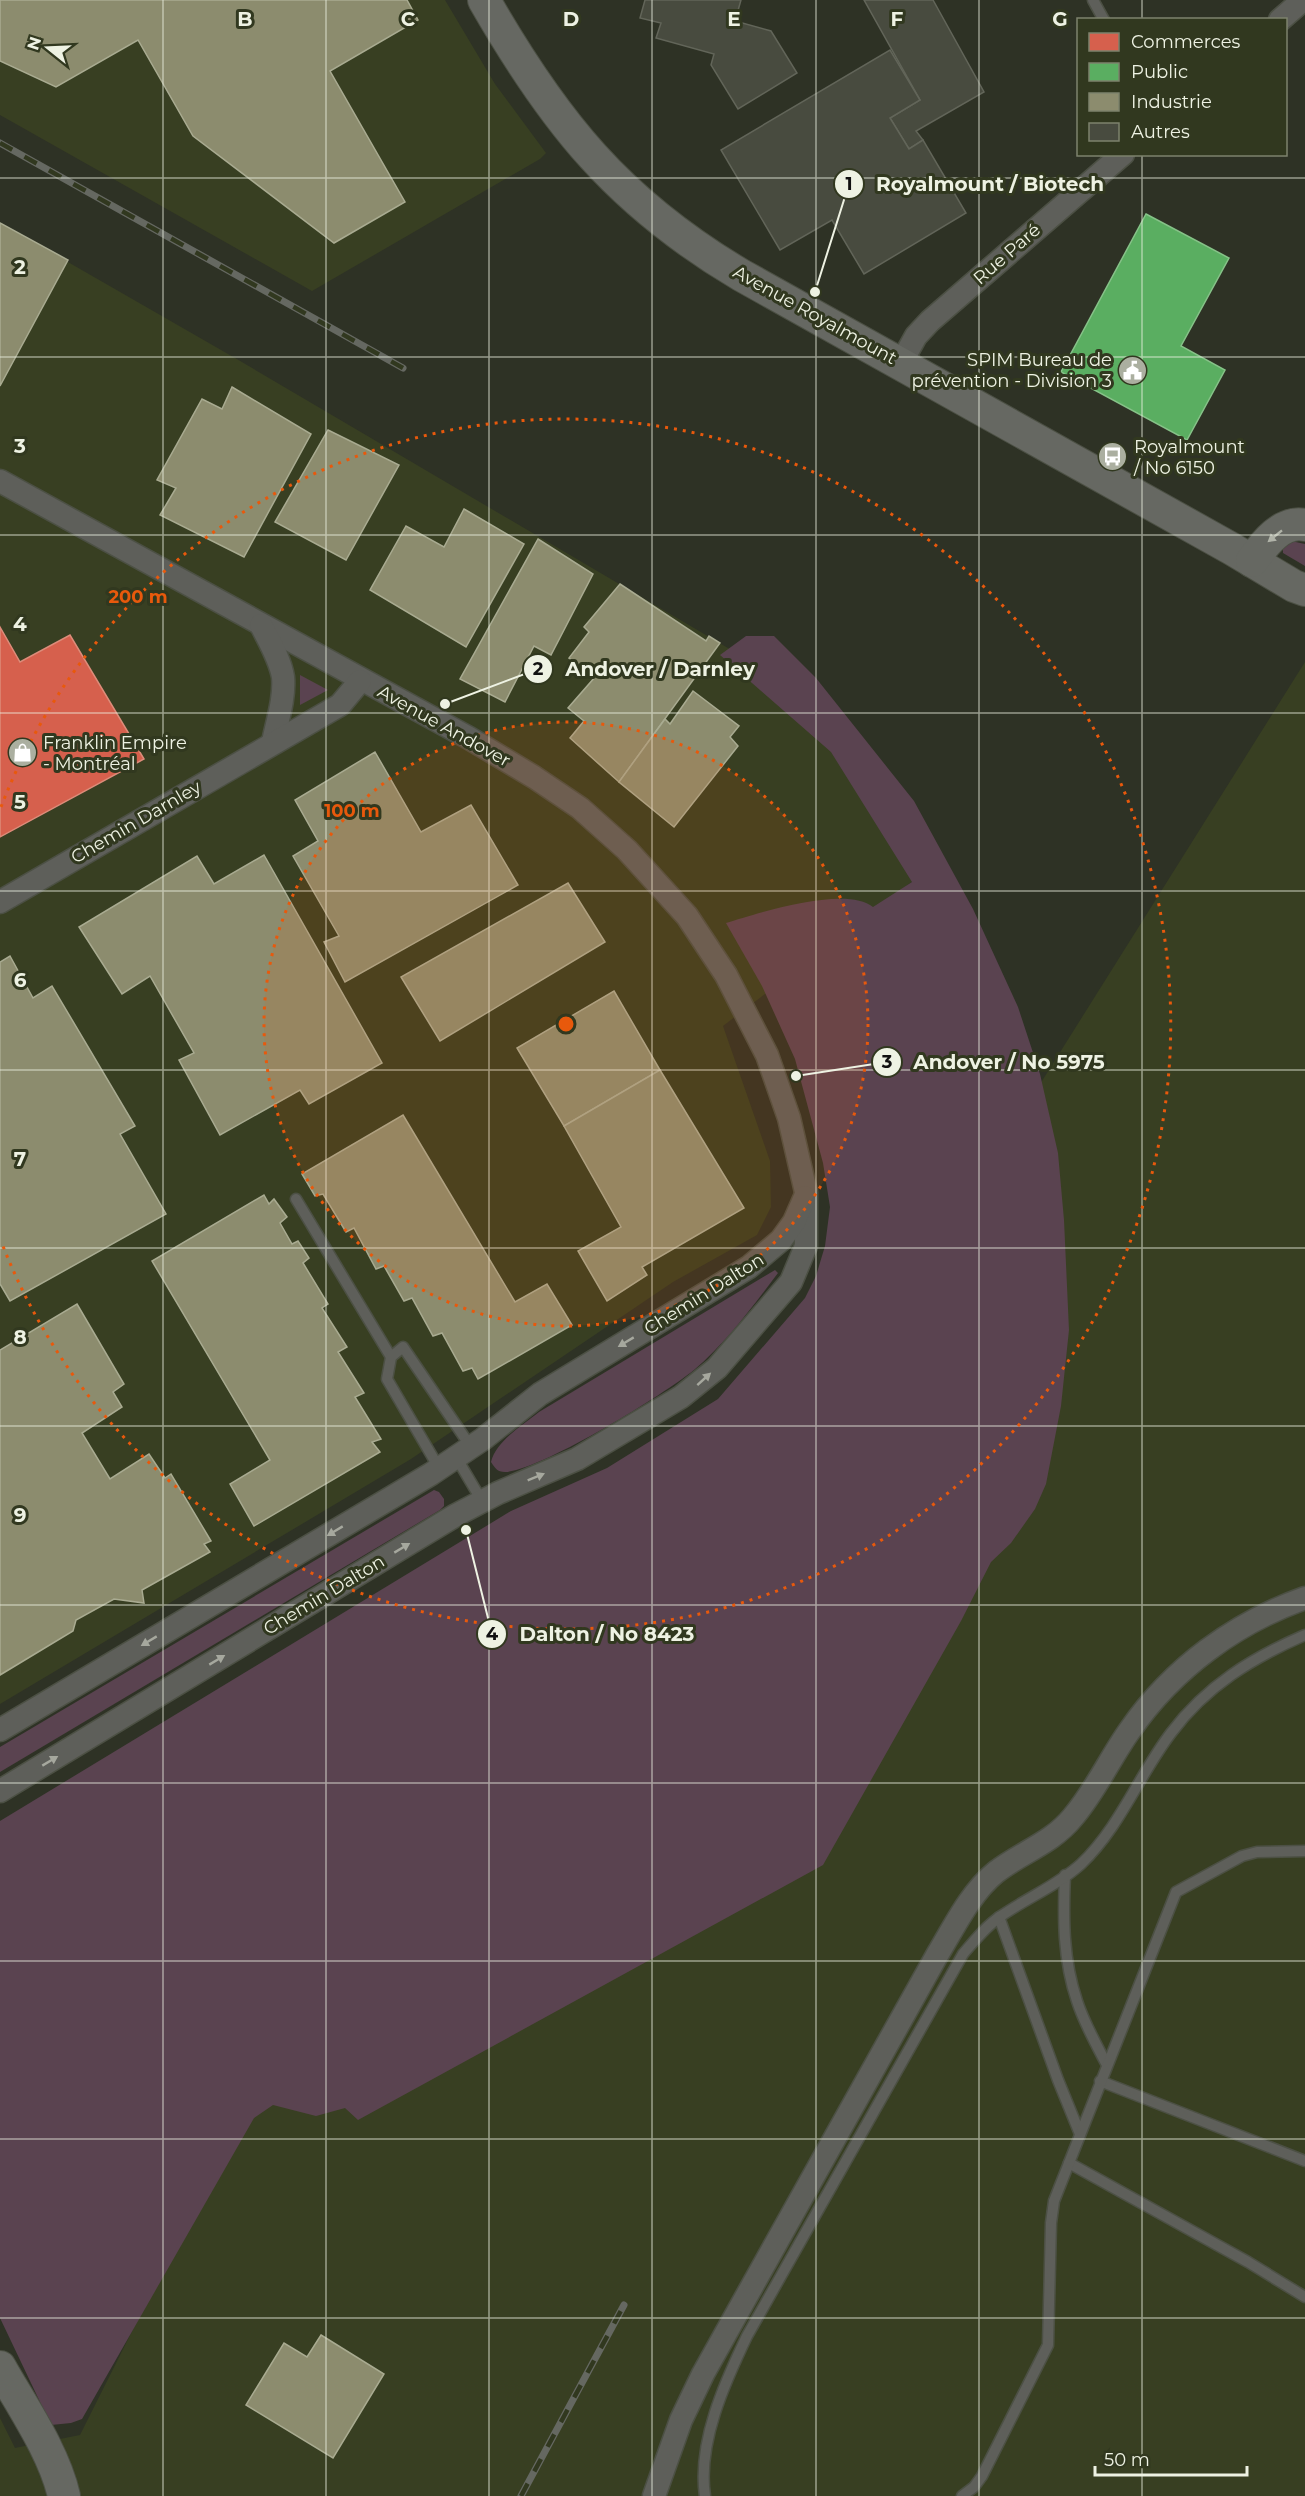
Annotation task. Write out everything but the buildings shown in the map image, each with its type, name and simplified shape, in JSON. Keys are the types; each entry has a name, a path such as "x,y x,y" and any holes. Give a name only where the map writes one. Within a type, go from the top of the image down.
{"street":[{"name":"Avenue Royalmount","path":"484,0 552,108 595,161 646,209 681,237 725,265 1294,586 1305,590"},
{"path":"1285,12 1303,0"},
{"name":"Rue Paré","path":"901,363 916,336 930,321 1121,156"},
{"name":"Avenue Andover","path":"0,481 360,681 468,738 557,791 612,836 661,885 711,951 754,1025 780,1087 806,1192"},
{"path":"1252,561 1276,533 1293,525 1305,525"},
{"path":"261,625 283,677 273,742"},
{"name":"Chemin Darnley","path":"0,902 340,705 360,681"},
{"name":"Chemin Dalton","path":"0,1730 456,1458 540,1394 749,1267 765,1256 787,1232 806,1192"},
{"name":"Chemin Dalton","path":"0,1791 483,1501 577,1459 681,1397 717,1368 791,1282 806,1246 806,1192"},
{"path":"654,2496 681,2420 703,2374 936,1957 968,1906 994,1874 1046,1843 1073,1818 1131,1729 1174,1678 1211,1647 1241,1627 1271,1610 1305,1598"},
{"path":"0,2367 35,2428 58,2477 64,2496"}],"lane":[{"path":"1093,0 1103,18"},
{"path":"296,1199 391,1356 387,1379 456,1458"},
{"path":"391,1356 403,1347 456,1458 483,1501"},
{"path":"705,2496 702,2481 709,2440 723,2387 747,2336 963,1954 999,1917 1080,1865 1095,1849 1170,1734 1207,1693 1237,1669 1305,1635"},
{"path":"962,2496 974,2487 982,2476 1048,2345 1052,2212 1100,2081 1176,1892 1242,1856 1257,1852 1305,1851"},
{"path":"1065,1875 1063,1928 1068,1962 1077,2001 1107,2065"},
{"path":"999,1917 1080,2134"},
{"path":"1100,2081 1305,2161"},
{"path":"1069,2163 1248,2262 1305,2297"}],"shaded area":[{"path":"0,0 445,0 495,84 546,153 540,159 312,291 0,115"},
{"path":"0,223 235,358 830,708 935,864 723,1026 770,1161 771,1207 757,1235 673,1282 411,1459 0,1704"},
{"path":"1291,541 1305,544 1305,566 1283,553 1283,549"},
{"path":"746,636 774,636 816,678 914,801 973,909 1018,1007 1040,1074 1058,1153 1064,1220 1069,1330 1061,1406 1046,1484 1035,1509 1011,1543 991,1562 961,1621 823,1865 358,2120 345,2108 316,2116 273,2105 254,2118 82,2419 71,2423 51,2425 0,2318 0,1821 511,1511 607,1468 718,1399 805,1298 816,1276 825,1246 830,1207 823,1163 795,1059 762,986 726,923 779,908 823,900 860,901 873,907 912,882 831,752 720,655"},
{"path":"1305,662 1305,2496 0,2496 0,2418 15,2448 80,2435 242,2112 1020,1116"},
{"path":"300,675 328,690 300,705"},
{"path":"775,1270 778,1273 728,1336 694,1370 678,1381 602,1430 546,1459 505,1472 498,1470 491,1462 504,1440 539,1412"},
{"path":"434,1490 439,1492 444,1499 444,1506 440,1510 0,1772 0,1747"}],"railway":[{"path":"0,143 403,368"},
{"path":"521,2496 624,2305"}],"place":[{"name":"Royalmount / Biotech","path":"815,292"},
{"name":"SPIM Bureau de prévention - Division 3","path":"1133,370"},
{"name":"Royalmount / No 6150","path":"1113,457"},
{"name":"Andover / Darnley","path":"445,704"},
{"name":"Franklin Empire - Montréal","path":"22,753"},
{"name":"Andover / No 5975","path":"796,1076"},
{"name":"Dalton / No 8423","path":"466,1530"}]}
